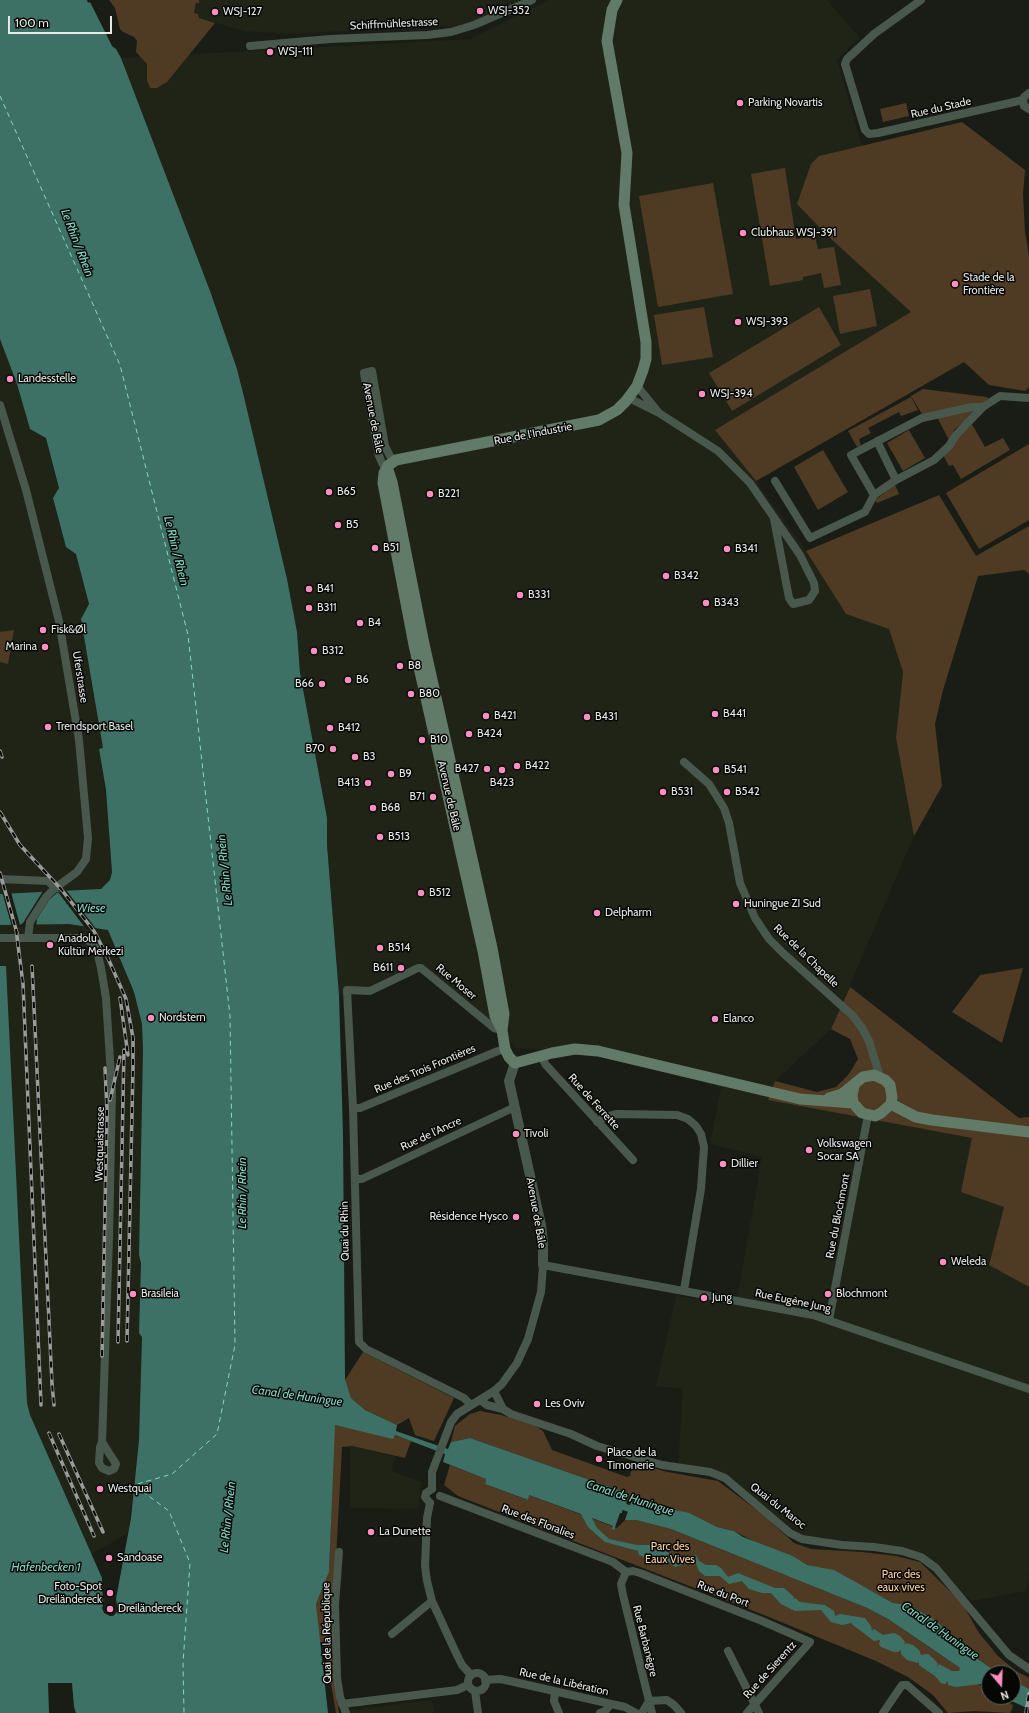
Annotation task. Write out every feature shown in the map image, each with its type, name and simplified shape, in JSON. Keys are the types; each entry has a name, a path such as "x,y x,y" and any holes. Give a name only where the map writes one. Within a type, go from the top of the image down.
{"main road":[{"name":"Rue de l'Industrie","path":"392,463 592,423 611,414 629,398 637,386 643,370 647,349 624,205 627,159 626,142 607,41 614,5"},
{"name":"Avenue de Bâle","path":"392,463 392,482 408,592 492,948 504,1014 502,1030 505,1049 509,1057 515,1063"},
{"path":"515,1063 552,1052 575,1049 598,1051 800,1099 853,1103"},
{"path":"823,1100 842,1094 854,1086 859,1079 868,1076 880,1076 890,1085 892,1097 891,1104 881,1114 868,1115 857,1109 853,1103 852,1095 854,1086"},
{"path":"891,1104 916,1117 1029,1132"}],"street":[{"name":"Schiffmühlestrasse","path":"250,46 330,38 427,35 451,32 474,25 532,0"},
{"name":"Rue du Stade","path":"921,0 874,34 847,59 845,64 865,130 869,134 1023,100"},
{"path":"1029,93 1023,100 1024,106 1029,109"},
{"name":"Avenue de Bâle","path":"372,371 385,446 392,463 383,465 379,456 364,372 372,371"},
{"path":"637,386 659,413"},
{"path":"775,481 810,538 865,512 874,495 896,480 934,460 950,446 956,434 983,407 1000,396 1029,398"},
{"path":"629,398 659,413 705,442 730,461 750,483 800,555 815,586 815,591 811,598 793,604 786,593 783,559 774,519"},
{"name":"Uferstrasse","path":"0,404 26,490 59,621 69,671 79,740 88,848 86,858 77,872 53,889 30,922 28,934"},
{"path":"874,495 851,455 922,418 972,407 983,407"},
{"path":"877,441 896,480"},
{"name":"Rue de la Chapelle","path":"684,762 709,784 724,808 729,823 740,883 751,911 760,927 783,953 853,1016 866,1034 880,1076"},
{"path":"0,879 48,881 53,889"},
{"name":"Westquaistrasse","path":"0,938 28,934 78,937 89,941 97,951 104,983 112,1091 102,1442"},
{"name":"Rue Moser","path":"347,990 370,991 418,968 421,968 494,1028 502,1030"},
{"name":"Quai du Rhin","path":"347,990 356,1180 359,1342 366,1349 464,1398 471,1405"},
{"name":"Rue des Trois Frontières","path":"353,1108 360,1108 498,1050 505,1049"},
{"name":"Rue de Ferrette","path":"541,1056 546,1065 633,1160"},
{"path":"868,1076 873,1056"},
{"name":"Avenue de Bâle","path":"432,1489 432,1472 436,1460 447,1433 457,1414 494,1391 502,1384 517,1363 528,1339 541,1292 543,1242 541,1225 509,1081 515,1063"},
{"name":"Rue de l'Ancre","path":"356,1180 362,1179 515,1107"},
{"path":"597,1122 605,1117 617,1114 677,1115 688,1119 696,1126 701,1134 704,1147 701,1189 684,1290"},
{"name":"Rue du Blochmont","path":"829,1320 868,1115"},
{"name":"Rue Eugène Jung","path":"543,1265 813,1315 1029,1389"},
{"path":"494,1391 503,1409"},
{"name":"Quai du Maroc","path":"480,1400 487,1405 503,1409 511,1414 571,1434 597,1446 662,1465 710,1472 725,1478 790,1533 802,1540 874,1547 921,1557 936,1568 1009,1655 1029,1669"},
{"path":"432,1489 436,1490 440,1496 436,1502 430,1503 425,1497 426,1493 432,1489"},
{"name":"Rue des Floralies","path":"440,1496 613,1562 626,1572"},
{"path":"430,1503 427,1518 425,1566 432,1601 462,1665 470,1675"},
{"name":"Quai de la République","path":"339,1552 336,1594 337,1677 342,1704 346,1713"},
{"name":"Rue du Port","path":"626,1572 633,1571 640,1573 762,1620 810,1642"},
{"name":"Rue Barbanègre","path":"626,1572 621,1584 623,1595 652,1713"},
{"path":"392,1634 432,1601"},
{"name":"Rue de Sierentz","path":"747,1713 810,1642"},
{"path":"728,1651 759,1713"},
{"path":"470,1675 475,1673 481,1674 485,1680 483,1688 475,1691"},
{"path":"468,1685 470,1675"},
{"name":"Rue de la Libération","path":"485,1680 500,1679 625,1707 636,1713"},
{"path":"883,1713 902,1684 907,1685 940,1713"},
{"path":"342,1704 457,1690 468,1685"},
{"path":"468,1685 475,1691 478,1713"},
{"path":"555,1692 554,1700 559,1713"},
{"path":"642,1713 649,1701 667,1700 674,1704 681,1713"},
{"path":"600,1713 605,1711 611,1704"}],"shaded area":[{"path":"199,0 520,0 460,27 443,26 444,25 289,34 244,31 199,18 194,13"},
{"path":"549,0 827,0 860,38 837,60 862,146 819,156 829,237 911,312 715,430 756,481 806,551 846,614 889,629 903,672 896,738 914,836 831,1029 775,1081 768,1100 972,1138 1004,1207 989,1265 1029,1287 1029,1574 1026,1591 972,1601 920,1559 882,1550 802,1535 722,1478 678,1467 683,1389 656,1386 676,1296 736,1304 762,1157 710,1144 721,1088 598,1052 516,1048 504,1033 420,970 371,994 339,995 327,845 327,818 300,673 297,632 287,579 237,369 121,58 470,39"},
{"path":"0,338 17,384 30,429 46,438 59,489 53,498 66,547 76,553 89,604 81,619 103,748 99,749 108,814 112,872 110,880 128,980 134,992 142,1024 143,1049 139,1255 141,1263 139,1333 142,1336 139,1440 128,1533 92,1554 0,1593"},
{"path":"352,1446 396,1457 391,1471 421,1482 419,1509 350,1508 350,1447"},
{"path":"432,1700 434,1713 350,1713 349,1710"}],"green space":[{"path":"109,0 199,0 199,3 196,3 194,13 198,14 199,18 215,23 167,82 157,88 150,88 147,80 147,64 136,52 137,41 134,37 120,29 115,8"},
{"path":"906,103 909,116 883,122 880,109"},
{"name":"Stade de la Frontière","path":"962,122 1025,170 1023,194 1025,232 1029,256 1029,387 1025,391 989,385 964,362 756,481 715,430 911,312 829,237 797,204 811,164 819,156"},
{"path":"785,168 796,239 815,236 818,249 834,247 841,285 824,288 821,273 803,277 803,280 770,286 751,174"},
{"path":"713,183 733,294 658,307 639,196"},
{"path":"870,289 877,326 840,334 833,296"},
{"path":"704,307 713,357 662,365 654,315"},
{"path":"819,307 841,345 732,411 709,373"},
{"path":"923,389 987,397 989,400 988,402 922,414 911,396"},
{"path":"911,397 918,410 901,416 899,412 868,428 871,433 859,439 861,445 857,447 848,431"},
{"path":"973,411 972,415 954,430 949,440 937,417"},
{"path":"972,424 985,447 1003,438 1010,450 961,479 953,465 949,466 943,455 958,437"},
{"path":"909,430 925,458 903,471 887,443"},
{"path":"1029,444 1029,520 979,549 946,493"},
{"path":"823,450 848,492 818,510 794,467"},
{"path":"895,485 899,494 877,503 875,500"},
{"path":"939,495 976,556 1029,526 1029,574 1024,570 978,576 943,690 935,724 942,786 914,836 896,738 903,672 889,629 846,614 806,551"},
{"path":"14,630 8,664 0,662 0,632"},
{"path":"1023,968 1002,1043 952,1012 980,975"},
{"path":"850,987 1019,1118 1029,1117 1029,1287 989,1265 1004,1207 961,1192 972,1138 768,1100 775,1081 817,1092 836,1087 849,1074 858,1059 850,1039 831,1029"},
{"path":"363,1352 454,1398 434,1441 415,1435 409,1418 397,1425 365,1410 351,1398 345,1380"},
{"name":"Parc des eaux vives","path":"480,1411 501,1415 535,1426 543,1431 552,1450 627,1477 630,1476 633,1462 667,1472 718,1481 762,1514 794,1543 811,1549 896,1556 920,1562 962,1603 979,1633 998,1656 1009,1665 986,1665 935,1620 909,1605 893,1603 866,1588 807,1565 793,1556 757,1543 734,1531 717,1527 674,1509 657,1508 625,1500 627,1493 470,1438 451,1442 455,1426 470,1414"},
{"path":"334,1425 394,1435 411,1441 405,1458 352,1446 342,1447 331,1651 339,1713 336,1713 324,1642 319,1642 316,1604 329,1572"},
{"name":"Parc des Eaux Vives","path":"450,1465 486,1479 485,1484 527,1500 529,1495 617,1528 625,1520 636,1520 671,1529 867,1608 888,1619 960,1668 981,1686 981,1705 1013,1705 1012,1709 1010,1713 974,1711 948,1713 933,1695 908,1677 876,1661 764,1615 458,1496 444,1485"},
{"name":"Parc des eaux vives","path":"1021,1674 1029,1678 1029,1689 1021,1684"}],"water":[{"path":"0,0 87,0 88,3 90,2 112,46 116,49 121,58 210,291 237,369 287,579 297,632 300,673 327,818 327,845 339,995 343,1135 345,1379 351,1398 365,1410 397,1425 396,1431 433,1444 448,1449 451,1442 470,1438 627,1493 625,1500 627,1500 626,1505 623,1504 622,1513 620,1513 614,1530 612,1529 613,1526 592,1518 597,1528 609,1539 637,1545 650,1545 653,1551 661,1549 679,1558 696,1555 699,1561 706,1565 716,1565 721,1568 728,1577 738,1573 775,1588 784,1588 794,1597 793,1599 795,1598 800,1602 825,1605 834,1611 835,1616 840,1614 865,1618 871,1626 872,1631 874,1629 883,1635 894,1633 900,1636 905,1642 904,1645 906,1643 913,1645 919,1650 921,1655 928,1654 934,1659 938,1664 937,1668 939,1664 952,1671 959,1671 960,1668 925,1644 888,1619 867,1608 671,1529 636,1520 625,1520 631,1502 689,1513 717,1527 734,1531 743,1537 793,1556 807,1565 834,1570 893,1603 909,1605 935,1620 986,1665 981,1665 981,1684 956,1687 948,1685 948,1681 945,1684 941,1683 935,1676 919,1665 919,1661 918,1663 907,1660 901,1654 901,1650 894,1652 881,1647 879,1644 880,1640 874,1641 851,1623 842,1625 831,1622 821,1610 795,1611 781,1604 771,1593 762,1593 749,1589 742,1581 729,1584 720,1576 705,1576 699,1571 695,1561 675,1567 669,1562 655,1560 652,1556 645,1558 639,1555 638,1551 605,1542 588,1527 581,1514 529,1495 528,1500 485,1484 486,1479 443,1462 445,1454 395,1435 393,1439 335,1425 329,1572 316,1604 328,1713 76,1713 72,1683 48,1683 49,1713 0,1713 0,966 6,966 27,1403 30,1415 102,1578 102,1608 104,1613 110,1616 113,1616 118,1611 116,1599 131,1518 139,1440 142,1337 139,1333 141,1263 139,1255 143,1049 142,1024 134,992 108,930 69,924 0,925 0,894 101,889 110,880 112,872 106,790 99,749 103,748 81,619 89,604 76,554 66,547 53,498 59,488 46,438 30,429 17,384 0,339"},
{"path":"1021,1684 1029,1689 1029,1709 1020,1705"}],"pier":[{"path":"55,890 58,892 49,900 37,919 36,927 12,927 2,892 11,892 20,925 23,923 43,891"},
{"path":"66,890 97,930 86,929 58,892"}],"waterway":[{"name":"Canal de Huningue","path":"615,1504 637,1511"}],"ferry route":[{"path":"0,96 120,365 188,635 230,1016 235,1345 217,1434 172,1474 134,1485"},
{"path":"135,1486 169,1511 190,1563 183,1663 184,1713"}],"railway":[{"path":"0,751 2,757"},
{"path":"0,812 20,845 61,889 94,931 126,999 133,1038 127,1341"},
{"path":"0,873 17,933"},
{"path":"16,929 23,984 41,1405"},
{"path":"32,966 54,1405"},
{"path":"120,998 128,1055"},
{"path":"118,1342 124,1050"},
{"path":"110,1100 120,1057"},
{"path":"102,1356 107,1110 105,1068"},
{"path":"49,1433 94,1536"},
{"path":"59,1434 103,1532"},
{"path":"1026,1713 1029,1693"}],"place":[{"name":"WSJ-352","path":"480,11"},
{"name":"WSJ-127","path":"215,12"},
{"name":"WSJ-111","path":"270,52"},
{"name":"Parking Novartis","path":"740,103"},
{"name":"Clubhaus WSJ-391","path":"743,233"},
{"name":"Stade de la Frontière","path":"955,284"},
{"name":"WSJ-393","path":"738,322"},
{"name":"Landesstelle","path":"10,379"},
{"name":"WSJ-394","path":"702,394"},
{"name":"B65","path":"329,492"},
{"name":"B221","path":"430,494"},
{"name":"B5","path":"338,525"},
{"name":"B51","path":"375,548"},
{"name":"B341","path":"727,549"},
{"name":"B342","path":"666,576"},
{"name":"B41","path":"309,589"},
{"name":"B331","path":"520,595"},
{"name":"B343","path":"706,603"},
{"name":"B311","path":"309,608"},
{"name":"B4","path":"360,623"},
{"name":"Fisk&Øl","path":"43,630"},
{"name":"Marina","path":"45,647"},
{"name":"B312","path":"314,651"},
{"name":"B8","path":"400,666"},
{"name":"B6","path":"348,680"},
{"name":"B66","path":"322,684"},
{"name":"B80","path":"411,694"},
{"name":"B441","path":"715,714"},
{"name":"B421","path":"486,716"},
{"name":"B431","path":"587,717"},
{"name":"Trendsport Basel","path":"48,727"},
{"name":"B412","path":"330,728"},
{"name":"B424","path":"469,734"},
{"name":"B10","path":"422,740"},
{"name":"B70","path":"333,749"},
{"name":"B3","path":"355,757"},
{"name":"B422","path":"517,766"},
{"name":"B427","path":"487,769"},
{"name":"B423","path":"502,770"},
{"name":"B541","path":"716,770"},
{"name":"B9","path":"391,774"},
{"name":"B413","path":"368,783"},
{"name":"B531","path":"663,792"},
{"name":"B542","path":"727,792"},
{"name":"B71","path":"433,797"},
{"name":"B68","path":"373,808"},
{"name":"B513","path":"380,837"},
{"name":"B512","path":"421,893"},
{"name":"Huningue ZI Sud","path":"736,904"},
{"name":"Delpharm","path":"597,913"},
{"name":"Anadolu Kültür Merkezi","path":"50,945"},
{"name":"B514","path":"380,948"},
{"name":"B611","path":"401,968"},
{"name":"Nordstern","path":"151,1018"},
{"name":"Elanco","path":"715,1019"},
{"name":"Tivoli","path":"516,1134"},
{"name":"Volkswagen Socar SA","path":"809,1150"},
{"name":"Dillier","path":"723,1164"},
{"name":"Résidence Hysco","path":"516,1217"},
{"name":"Weleda","path":"943,1262"},
{"name":"Brasileia","path":"133,1294"},
{"name":"Blochmont","path":"828,1294"},
{"name":"Jung","path":"704,1298"},
{"name":"Les Oviv","path":"537,1404"},
{"name":"Place de la Timonerie","path":"599,1459"},
{"name":"Westquai","path":"100,1489"},
{"name":"La Dunette","path":"371,1532"},
{"name":"Sandoase","path":"109,1558"},
{"name":"Foto-Spot Dreiländereck","path":"110,1593"},
{"name":"Dreiländereck","path":"110,1609"}],"water label":[{"name":"Le Rhin / Rhein","path":"77,243"},
{"name":"Le Rhin / Rhein","path":"176,551"},
{"name":"Le Rhin / Rhein","path":"225,870"},
{"name":"Wiese","path":"91,908"},
{"name":"Le Rhin / Rhein","path":"242,1193"},
{"name":"Le Rhin / Rhein","path":"228,1517"},
{"name":"Hafenbecken 1","path":"46,1567"}]}
